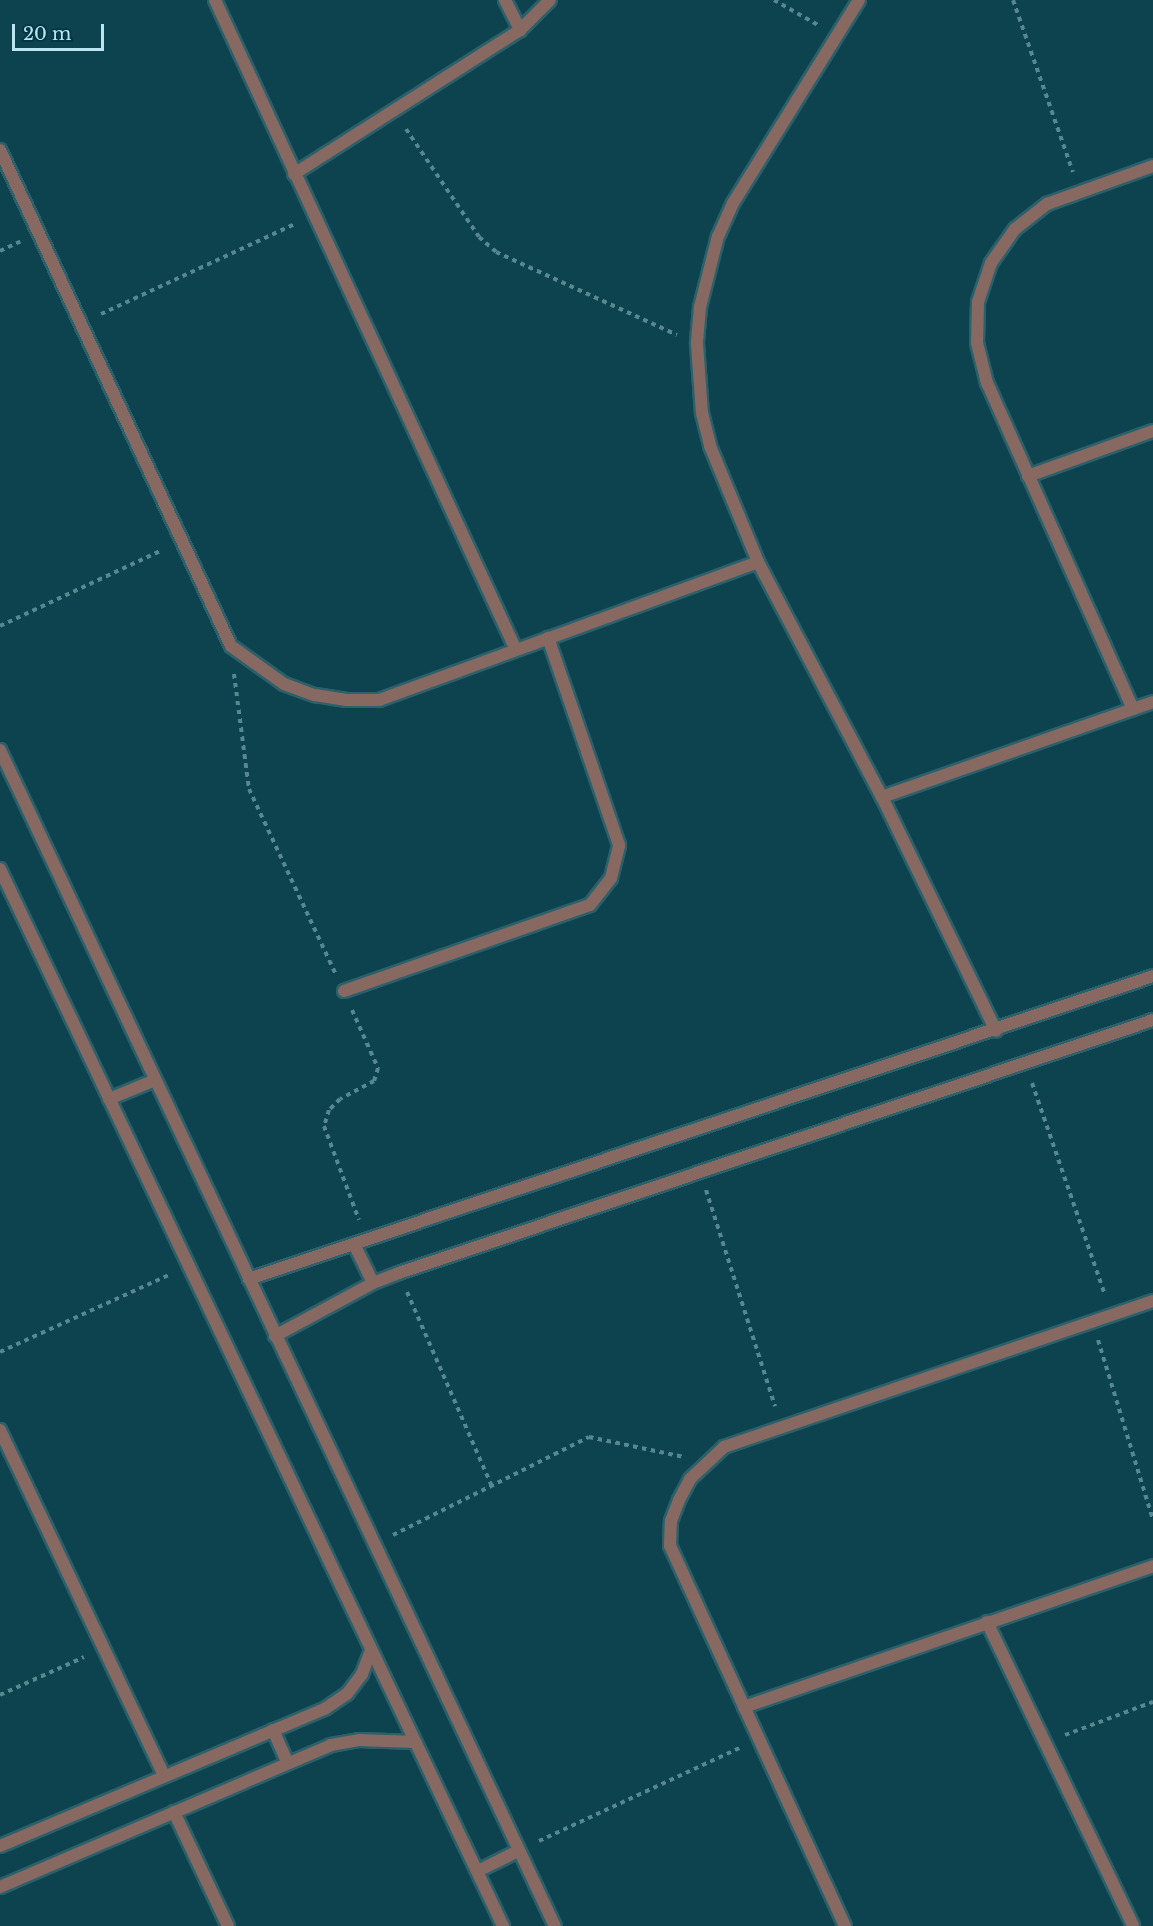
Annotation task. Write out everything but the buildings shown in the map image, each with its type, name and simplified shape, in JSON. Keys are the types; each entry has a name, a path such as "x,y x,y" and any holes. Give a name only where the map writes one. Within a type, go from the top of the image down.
{"street":[{"path":"214,0 516,650"},
{"path":"505,0 520,30"},
{"path":"294,174 520,30 550,0"},
{"path":"859,0 722,228 707,271 697,344 702,413 710,446 758,562 882,797 996,1031"},
{"path":"0,150 231,646 284,684 315,695 347,700 379,700 758,562"},
{"path":"1133,709 987,383 977,343 978,302 991,263 1015,230 1047,204 1153,166"},
{"path":"1028,476 1153,431"},
{"path":"344,991 590,905 610,878 618,845 548,638"},
{"path":"882,797 1153,702"},
{"path":"0,750 555,1926"},
{"path":"0,869 503,1926"},
{"path":"249,1279 996,1031 1153,976"},
{"path":"275,1336 373,1283 1153,1020"},
{"path":"109,1099 156,1080"},
{"path":"354,1244 373,1283"},
{"path":"845,1926 670,1546 671,1521 679,1500 705,1461 723,1447 780,1424 1153,1301"},
{"path":"0,1430 164,1776"},
{"path":"744,1707 1153,1566"},
{"path":"987,1622 1133,1926"},
{"path":"0,1846 326,1708 347,1694 362,1674 371,1650"},
{"path":"273,1730 288,1763"},
{"path":"0,1887 331,1745 359,1740 415,1742"},
{"path":"174,1812 228,1926"},
{"path":"478,1872 518,1851"}],"path":[{"path":"774,0 837,35"},
{"path":"1013,0 1080,192"},
{"path":"394,111 479,237 496,252 697,344"},
{"path":"81,323 314,216"},
{"path":"0,626 182,540"},
{"path":"231,646 249,789 378,1068 374,1082 340,1099 329,1110 324,1126 367,1240"},
{"path":"1024,1062 1112,1315"},
{"path":"701,1172 780,1424"},
{"path":"0,1352 188,1266"},
{"path":"399,1274 491,1484"},
{"path":"1092,1321 1153,1520"},
{"path":"374,1544 589,1437 705,1461"},
{"path":"0,1695 104,1649"},
{"path":"1045,1742 1153,1702"},
{"path":"518,1851 759,1739"}]}
